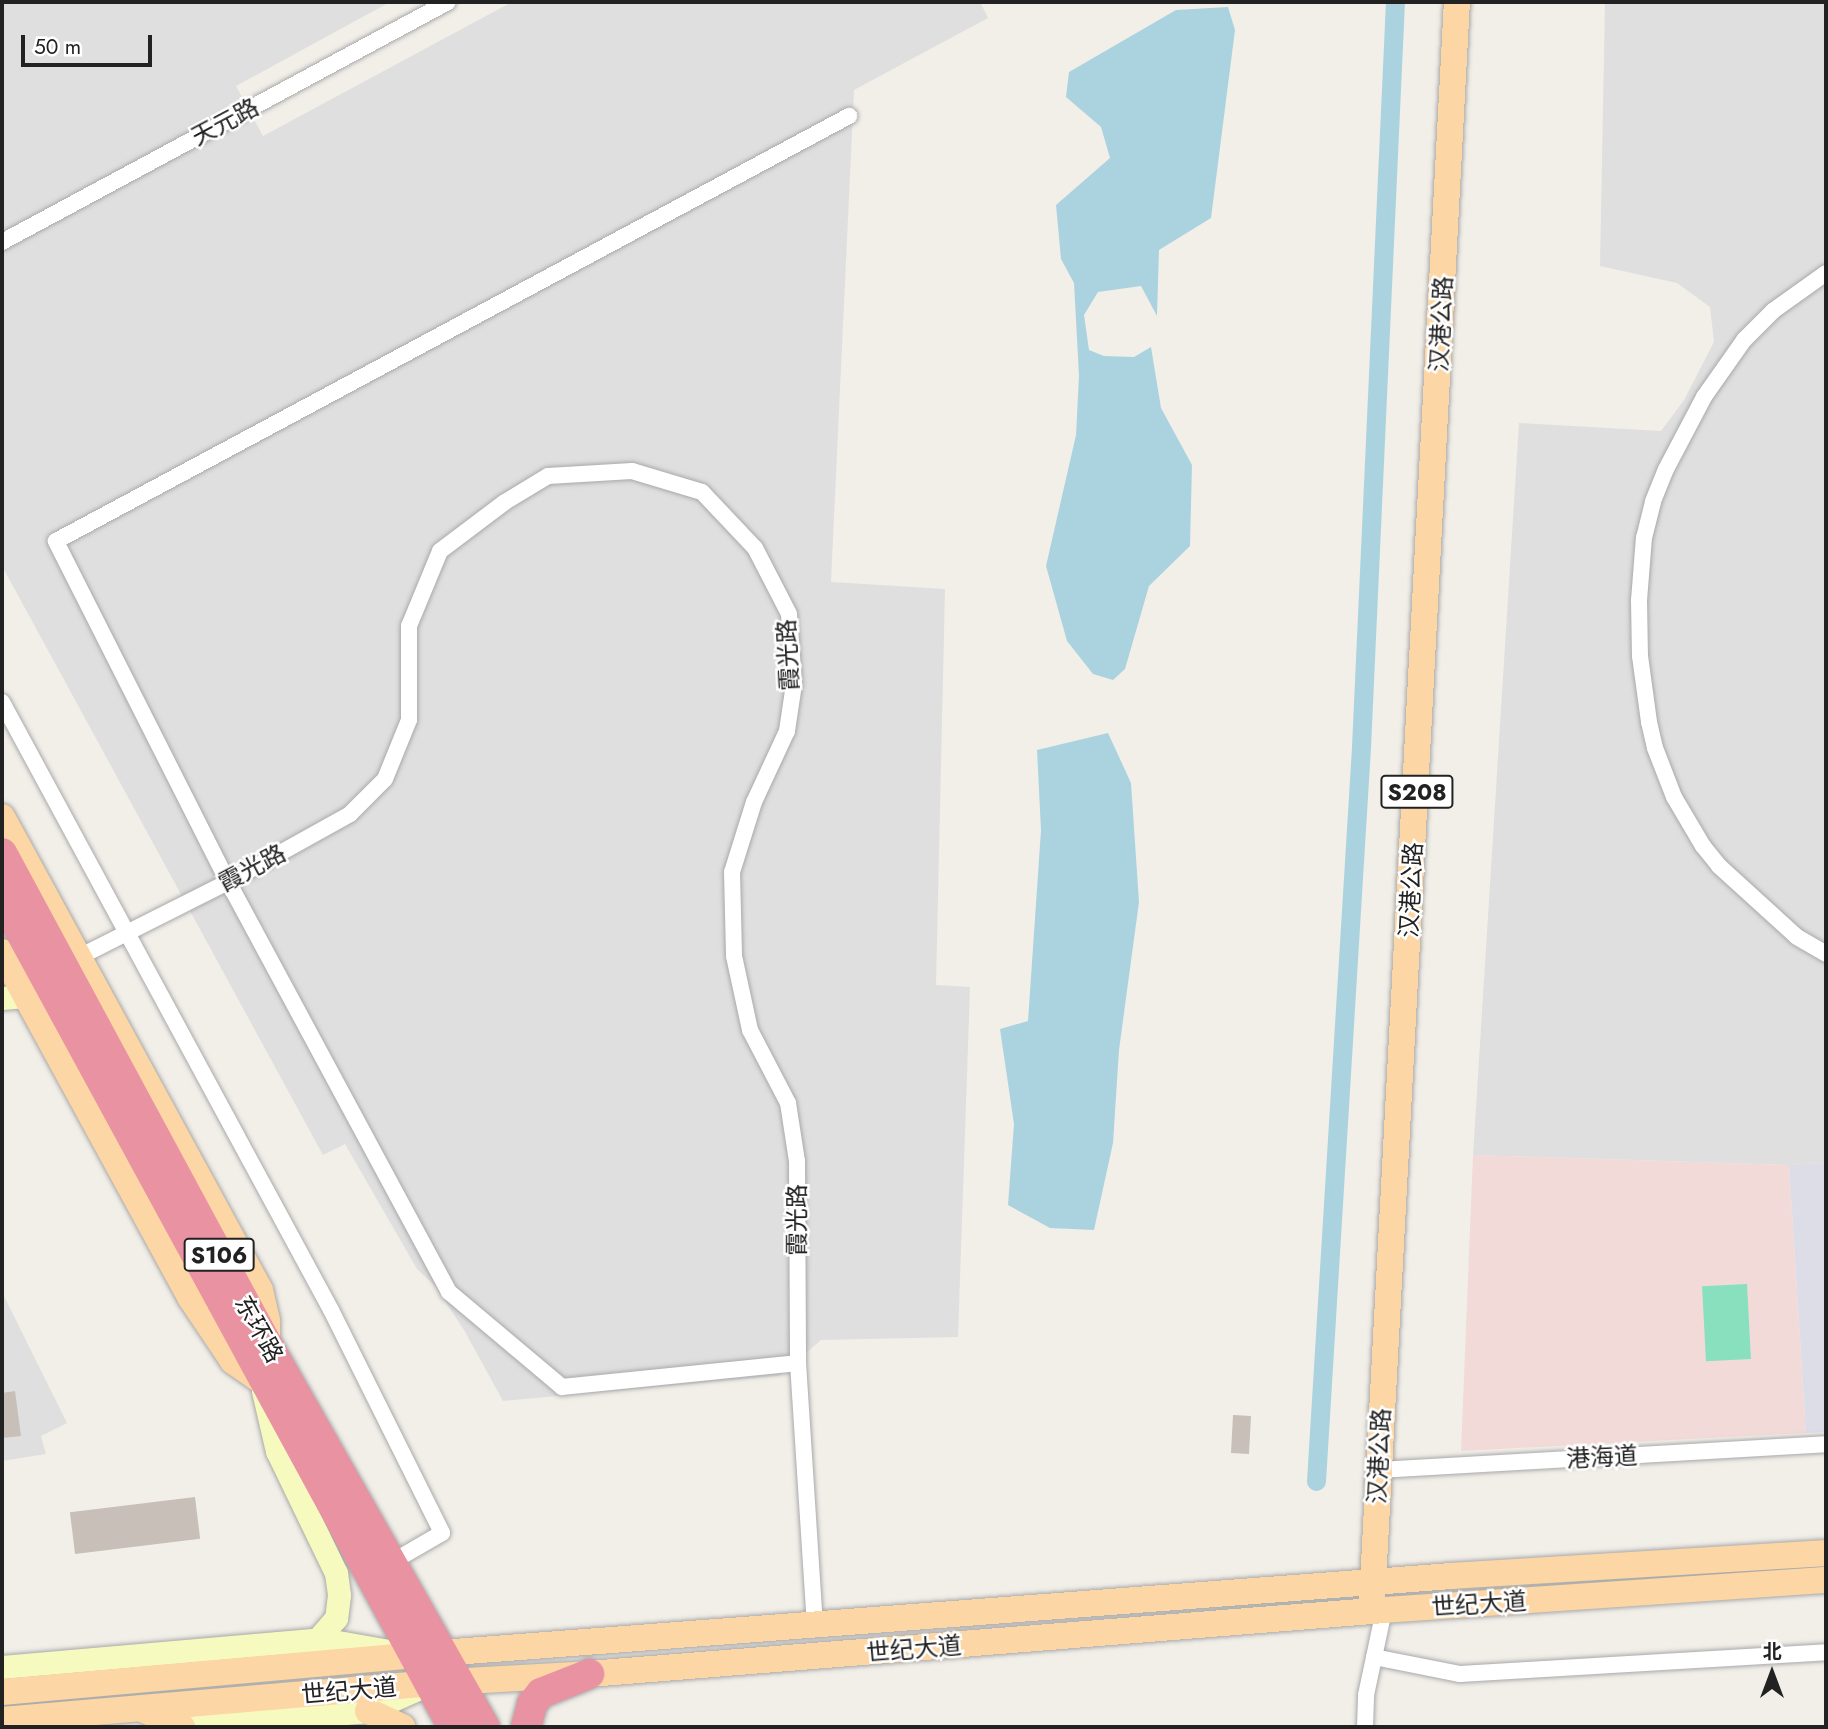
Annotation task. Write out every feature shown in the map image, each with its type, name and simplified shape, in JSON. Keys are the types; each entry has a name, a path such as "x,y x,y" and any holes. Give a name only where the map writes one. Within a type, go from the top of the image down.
{"highway":[{"name":"东环路","path":"2,853 39,981 267,1344 392,1562 430,1654 430,1683 453,1727"},
{"name":"东环路","path":"2,898 39,981 262,1381 430,1654 460,1682 485,1727"},
{"path":"526,1727 533,1704 541,1693 589,1674"}],"main road":[{"name":"汉港公路","path":"1377,1611 1457,2"},
{"name":"汉港公路","path":"1384,1470 1472,2"},
{"path":"2,817 39,981"},
{"path":"2,952 39,981"},
{"path":"262,1381 277,1451 336,1573 338,1608 336,1618 321,1639 299,1655 264,1669"},
{"name":"世纪大道","path":"2,1692 430,1654 1379,1582 1826,1553"},
{"name":"世纪大道","path":"2,1720 430,1683 589,1674 1377,1611 1826,1580"},
{"path":"2,1667 321,1639 430,1654"},
{"path":"140,1709 183,1727 368,1710 430,1683 436,1727"},
{"path":"368,1710 403,1727"}],"street":[{"name":"天元路","path":"2,242 448,2"},
{"path":"798,1363 562,1387 449,1292 228,882 56,541 849,116"},
{"path":"1826,273 1782,304 1744,340 1704,397 1666,469 1653,502 1644,537 1639,600 1640,656 1649,722 1655,748 1674,797 1703,846 1719,866 1782,924 1826,954"},
{"name":"霞光路","path":"39,981 127,932 228,882 350,814 385,779 409,720 409,626 440,551 505,502 548,476 632,471 702,492 755,548 789,614 794,684 787,731 754,802 732,872 734,956 750,1030 788,1103 797,1161 798,1363 815,1626"},
{"path":"2,702 331,1310 442,1533 392,1562"},
{"name":"港海道","path":"1384,1470 1826,1444"},
{"path":"1365,1727 1366,1695 1374,1657 1377,1611"},
{"path":"1374,1657 1460,1674 1826,1652"},
{"path":"183,1727 214,1703"}],"shaded area":[{"path":"2,2 390,2 236,86 263,136 512,2 980,2 988,18 854,90 831,582 945,589 936,985 970,987 958,1337 821,1340 779,1376 503,1401 464,1330 435,1286 417,1269 345,1144 323,1155 2,566"},
{"path":"1605,2 1826,2 1826,1163 1789,1165 1473,1155 1519,423 1661,431 1684,400 1714,342 1710,307 1677,283 1600,266"},
{"path":"1473,1155 1789,1165 1806,1433 1461,1451"},
{"path":"1826,1163 1826,1432 1806,1433 1789,1165"},
{"path":"2,1292 67,1423 41,1436 46,1454 2,1461"}],"green space":[{"path":"1747,1284 1751,1359 1706,1361 1702,1286"}],"water":[{"path":"1228,7 1235,30 1211,218 1159,250 1157,316 1141,286 1098,292 1084,315 1089,350 1104,356 1134,357 1151,347 1161,408 1192,465 1190,546 1149,586 1125,669 1113,680 1093,674 1067,641 1046,566 1076,435 1079,376 1074,283 1061,259 1056,205 1110,158 1101,127 1066,97 1069,72 1176,10"},
{"path":"1108,733 1131,783 1139,902 1119,1050 1113,1143 1094,1230 1050,1228 1008,1205 1014,1124 1000,1029 1028,1021 1041,830 1037,750"}],"building":[{"path":"15,1391 21,1436 2,1438 2,1393"},
{"path":"1233,1415 1251,1416 1249,1454 1231,1453"},
{"path":"195,1497 200,1539 75,1554 70,1512"}],"waterway":[{"path":"1316,1481 1361,747 1395,2"}]}
